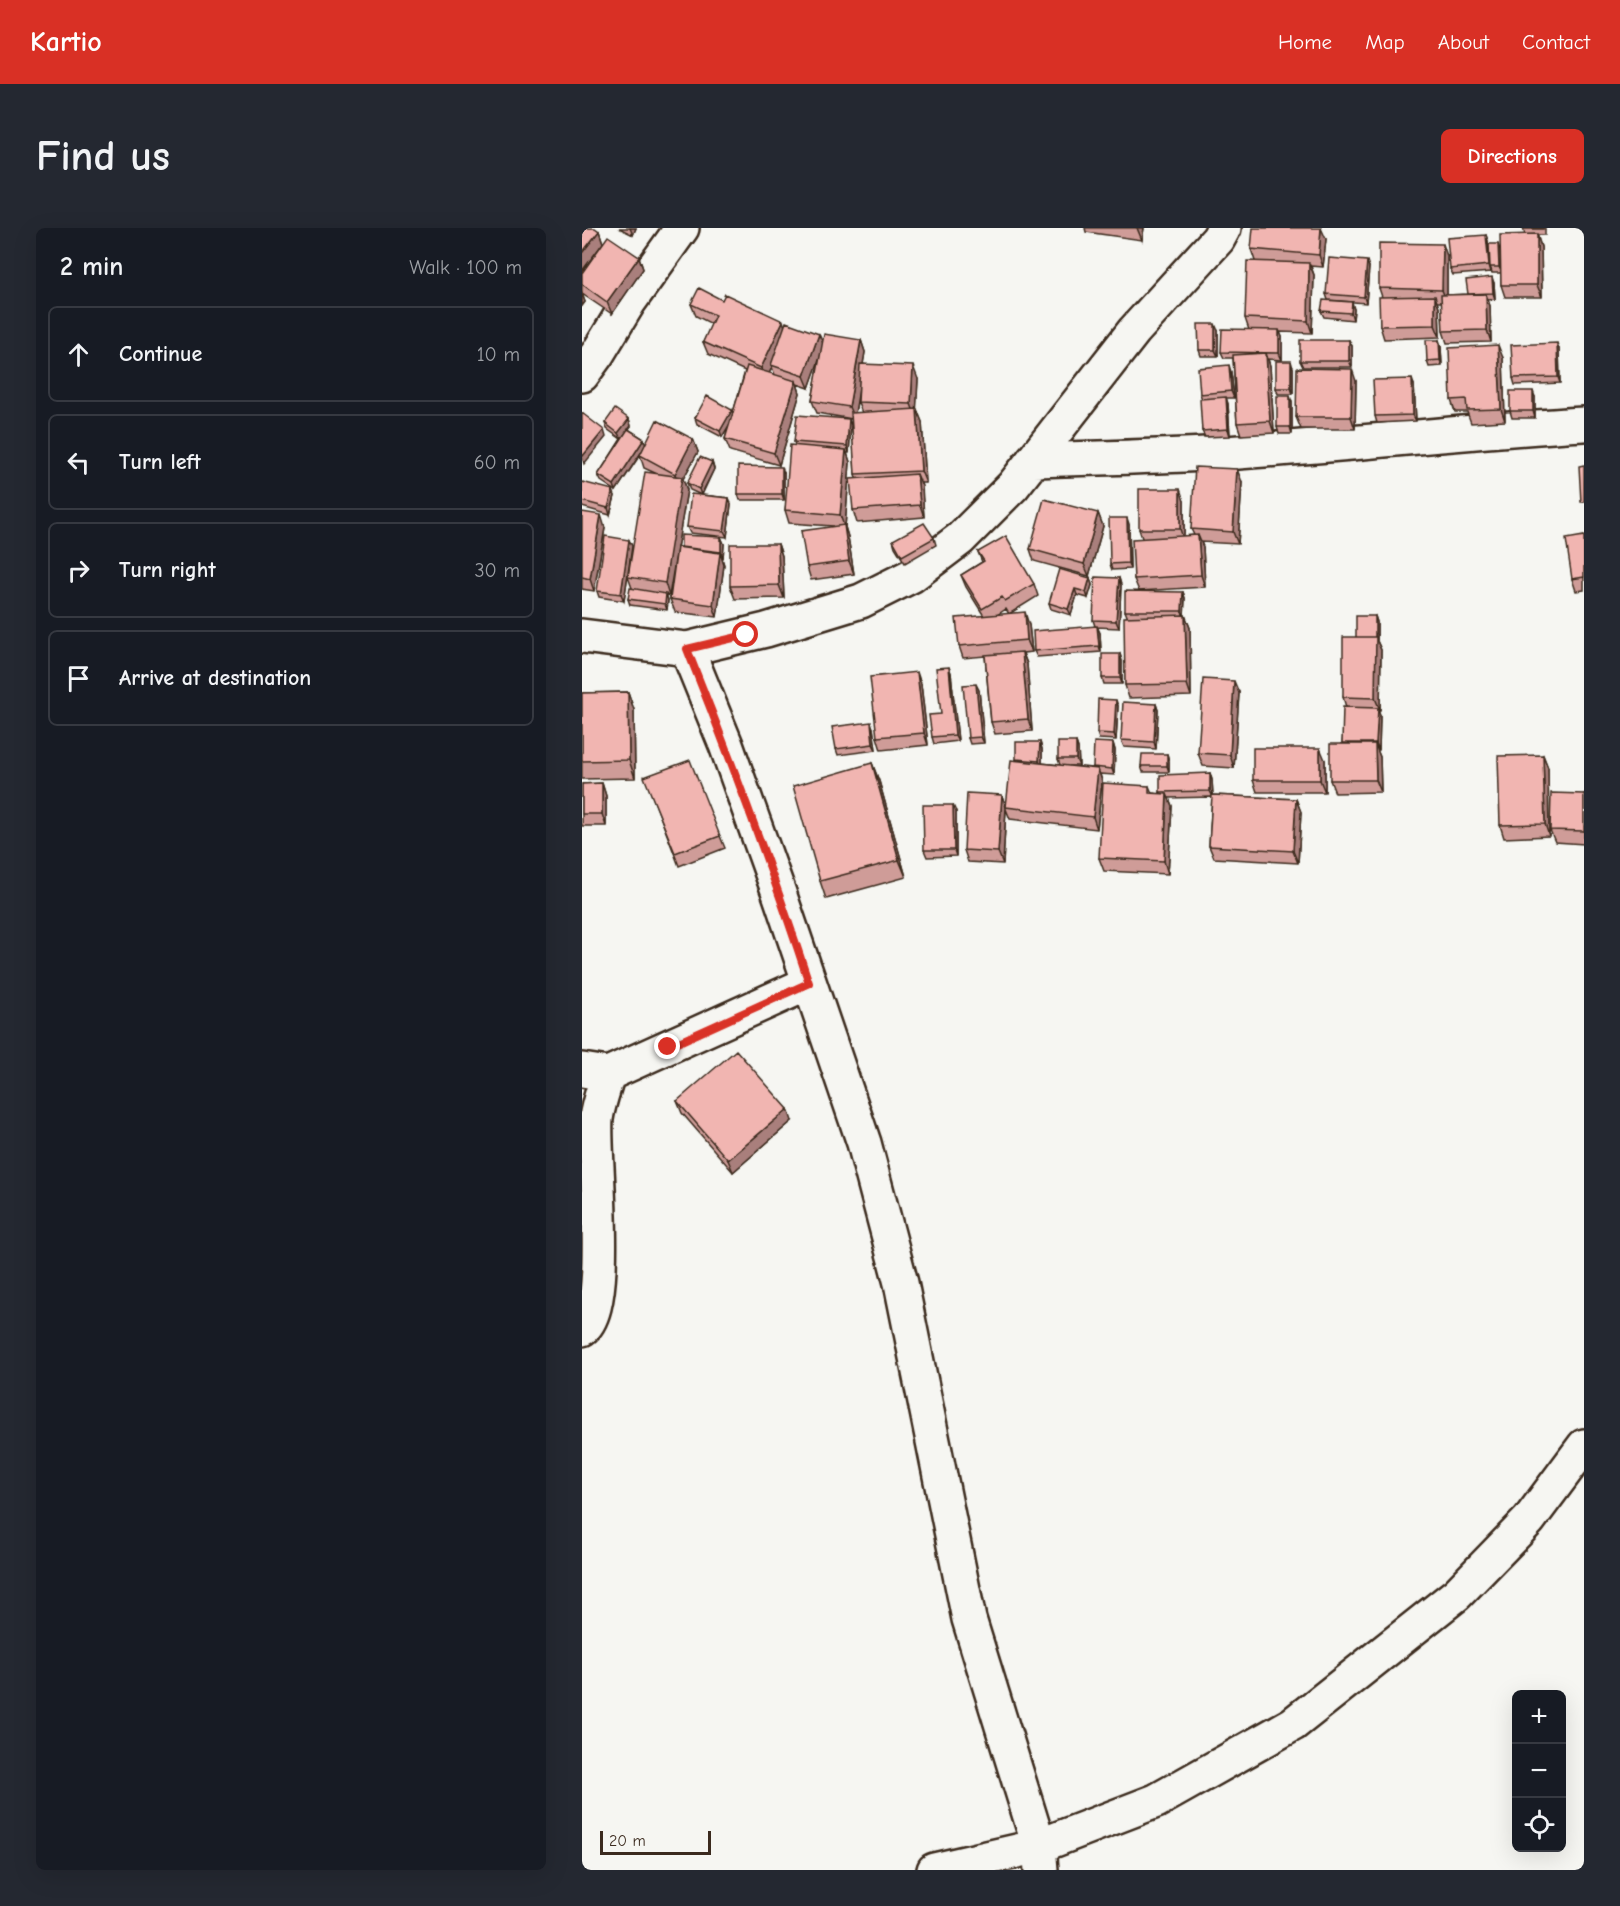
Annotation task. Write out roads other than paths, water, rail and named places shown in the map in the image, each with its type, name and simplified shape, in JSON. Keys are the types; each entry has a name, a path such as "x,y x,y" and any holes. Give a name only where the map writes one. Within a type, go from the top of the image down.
{"main road":[{"path":"582,375 629,302 682,228"},
{"path":"582,636 687,649 766,630 861,601 911,576 960,539 1013,486 1134,331 1218,239 1224,228"},
{"path":"1033,460 1206,454 1584,424"},
{"path":"687,649 726,746 779,893 864,1143 901,1283 969,1619 1040,1858"},
{"path":"582,1329 588,1325 597,1301 599,1263 595,1072 809,983"},
{"path":"934,1870 1040,1858 1156,1802 1293,1724 1457,1594 1529,1520 1584,1446"}]}
